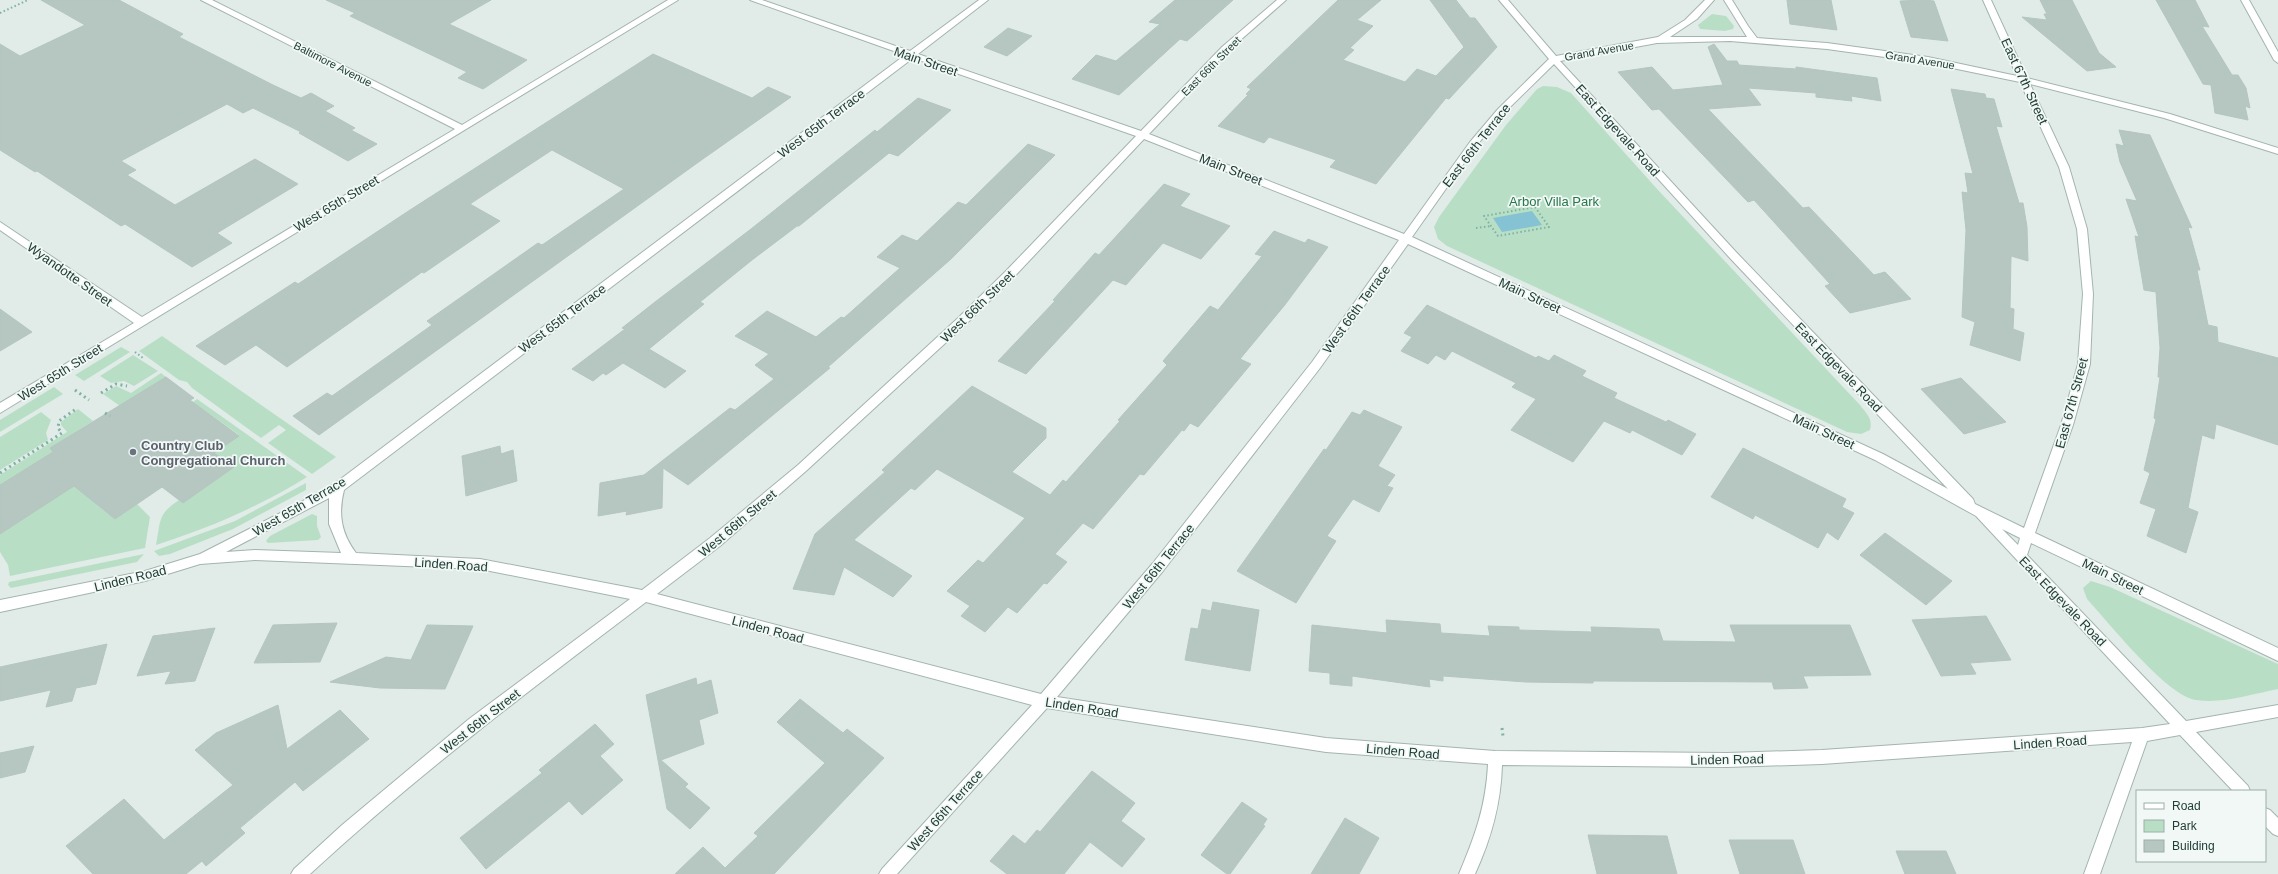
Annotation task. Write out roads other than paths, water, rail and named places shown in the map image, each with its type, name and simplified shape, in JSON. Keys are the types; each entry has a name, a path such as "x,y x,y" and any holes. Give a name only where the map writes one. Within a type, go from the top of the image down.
{"street":[{"name":"Baltimore Avenue","path":"205,0 461,128"},
{"name":"West 65th Street","path":"0,409 141,322 674,0"},
{"name":"Main Street","path":"754,0 1143,135 1336,209 1406,239 1879,457 1977,511 2278,655"},
{"name":"West 65th Terrace","path":"200,559 296,511 338,487 984,0"},
{"name":"East 66th Street","path":"1143,135 1225,49 1282,0"},
{"name":"East Edgevale Road","path":"1504,0 1592,103 1782,307 2242,790"},
{"path":"1657,40 1679,30 1698,14 1710,0"},
{"path":"1728,0 1744,28 1754,39"},
{"name":"East 67th Street","path":"1987,0 2064,167 2082,230 2088,294 2084,364 2067,425 2020,556"},
{"path":"2245,0 2278,60"},
{"name":"Grand Avenue","path":"1554,59 1657,40 1754,39 1827,46 1928,60 2025,80 2167,116 2278,151"},
{"name":"East 66th Terrace","path":"1406,239 1473,144 1501,111 1554,59"},
{"name":"West 66th Street","path":"299,874 474,724 715,542 802,468 881,397 1009,275 1143,135"},
{"name":"Wyandotte Street","path":"0,225 141,322"},
{"name":"West 66th Terrace","path":"887,874 1042,701 1073,669 1235,470 1316,365 1406,239"},
{"path":"338,487 333,506 336,528 339,542 352,558"},
{"name":"Linden Road","path":"0,606 145,576 200,559 255,555 480,564 644,596 1042,701 1326,745 1495,758 1727,760 1822,757 2142,735 2278,711"},
{"path":"2092,874 2142,735"},
{"path":"1467,874 1489,820 1495,788 1495,758"},
{"path":"2266,816 2278,828"}],"water":[{"path":"1532,211 1542,225 1502,232 1493,218"}],"place":[{"name":"Country Club Congregational Church","path":"133,452"}],"park label":[{"name":"Arbor Villa Park","path":"1554,201"}]}
